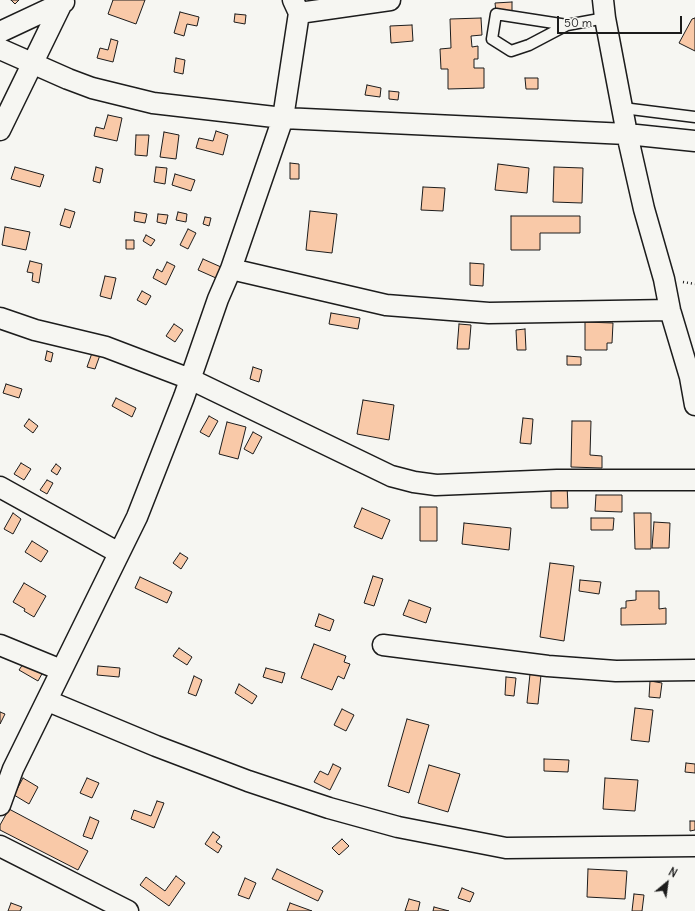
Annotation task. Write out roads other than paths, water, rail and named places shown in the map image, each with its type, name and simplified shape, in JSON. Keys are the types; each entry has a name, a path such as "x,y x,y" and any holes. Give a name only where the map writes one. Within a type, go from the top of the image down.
{"street":[{"path":"1,798 13,769 48,701 61,670 137,517 190,379 283,118 296,7 390,0"},
{"path":"0,32 64,2"},
{"path":"0,130 64,2"},
{"path":"604,9 623,108 626,134 644,210 664,280 670,310 690,378 695,406"},
{"path":"0,49 32,64 92,88 153,103 283,118 626,134 695,141"},
{"path":"230,269 386,305 489,313 670,310"},
{"path":"0,318 35,330 106,347 190,379 391,476 414,482 436,485 557,480 695,480"},
{"path":"0,487 119,553"},
{"path":"0,645 61,670"},
{"path":"383,645 548,666 616,671 695,670"},
{"path":"48,701 156,746 248,781 329,808 398,827 506,848 695,846"},
{"path":"0,846 128,911"}],"lane":[{"path":"567,25 496,14 492,39 511,51 529,45 567,25 604,9"},
{"path":"623,108 695,117"}]}
